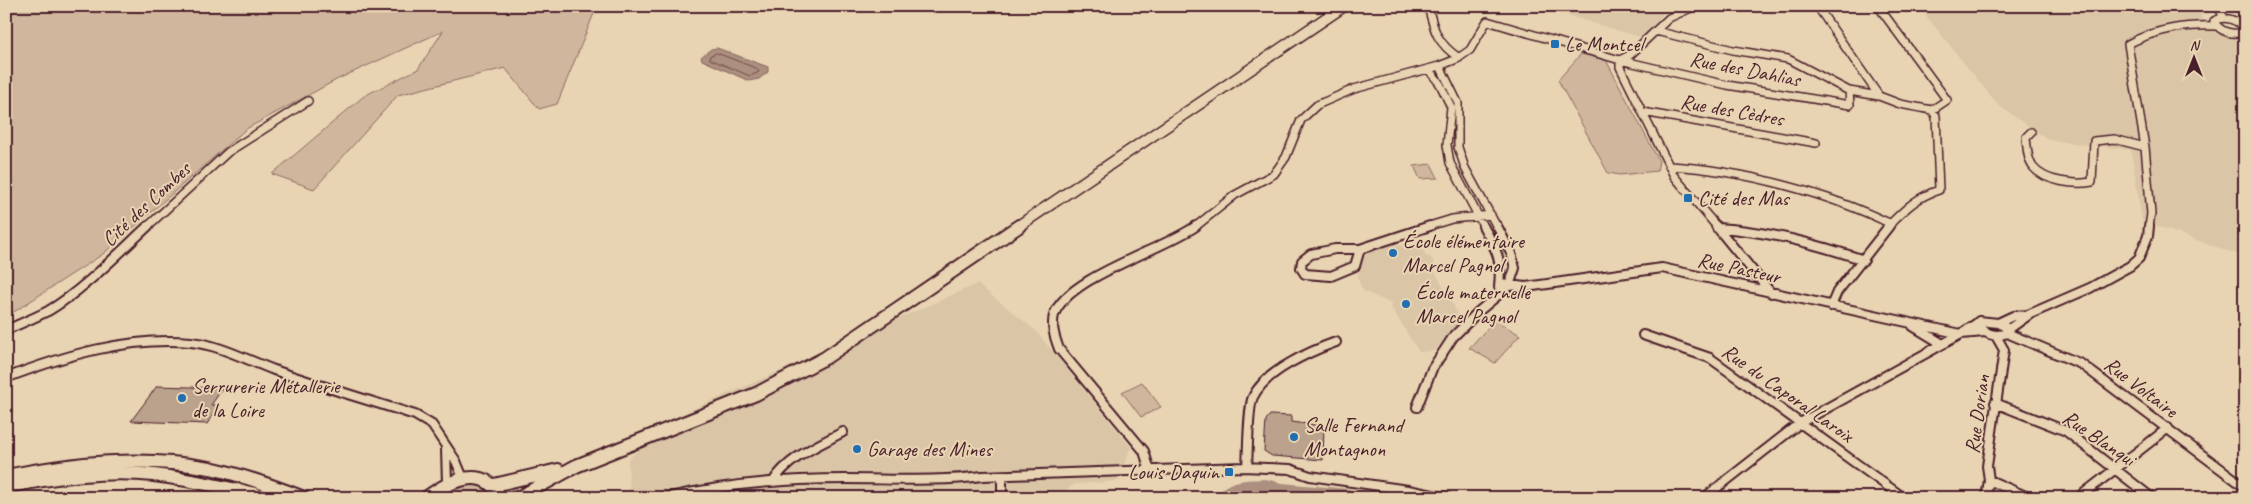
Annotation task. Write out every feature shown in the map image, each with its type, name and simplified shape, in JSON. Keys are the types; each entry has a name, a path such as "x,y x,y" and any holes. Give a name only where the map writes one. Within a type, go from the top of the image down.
{"main road":[{"path":"518,498 576,466 756,394 824,358 1344,6"},
{"path":"6,476 32,470 86,465 151,462 186,464 232,475 304,498"},
{"path":"494,485 576,466"},
{"path":"6,487 29,482 85,476 138,474 186,479 255,494 264,498"},
{"path":"426,498 447,483 463,478 486,480 494,485 500,498"}],"street":[{"path":"1428,6 1436,37 1445,50 1459,58"},
{"path":"1150,471 1144,451 1059,349 1053,335 1052,321 1060,305 1079,287 1184,235 1242,190 1273,175 1284,161 1297,124 1318,104 1350,91 1440,66 1459,58 1468,52 1487,21 1620,60 1630,55 1669,18 1695,6"},
{"path":"1817,6 1879,96"},
{"path":"1656,31 1733,50 1788,59 1849,91 1879,96 1900,104 1932,110 1947,100 1878,6"},
{"path":"2218,6 2224,18"},
{"path":"2216,26 2214,23 2216,19 2224,18 2235,21 2245,28"},
{"path":"1704,498 1800,423 1941,343 1961,334 1985,332 1996,336 2008,331 2030,314 2114,276 2139,258 2148,236 2152,214 2145,147 2128,44 2159,29 2216,26 2231,33 2245,33"},
{"path":"1620,60 1620,67 1674,176 1771,292"},
{"name":"Rue des Dahlias","path":"1620,60 1727,85 1850,106 1849,91"},
{"path":"1417,407 1432,369 1452,337 1479,310 1509,286 1515,268 1511,253 1466,168 1458,146 1458,103 1440,66"},
{"path":"1428,69 1440,84 1449,102 1450,119 1447,145 1450,163 1498,254 1501,267 1500,284 1496,297"},
{"name":"Cité des Combes","path":"6,330 49,310 67,297 106,265 228,152 254,133 308,101"},
{"path":"1832,306 1837,292 1911,202 1925,194 1939,190 1936,116 1932,110"},
{"name":"Rue des Cèdres","path":"1642,112 1816,143"},
{"path":"2031,132 2026,137 2032,166 2039,173 2072,183 2084,184 2092,182 2094,141 2107,138 2124,140 2145,147"},
{"path":"1670,166 1691,166 1738,175 1837,200 1891,224"},
{"path":"1360,249 1355,266 1335,277 1320,278 1305,274 1302,268 1302,261 1311,254 1335,249 1360,249 1452,220 1491,215"},
{"path":"1717,228 1746,229 1811,242 1864,260"},
{"name":"Rue Pasteur","path":"1500,284 1526,287 1662,268 1961,334"},
{"path":"1961,334 1979,321 1998,323 2013,316 2030,314"},
{"name":"Rue Pasteur","path":"1894,320 1917,328 1941,343"},
{"path":"1977,323 1985,332"},
{"name":"Rue Voltaire","path":"1998,323 2008,331 2081,364 2245,487"},
{"name":"Rue du Caporal Laroix","path":"1644,335 1710,358 1904,498"},
{"name":"Rue Dorian","path":"1986,498 1989,480 1987,466 2004,350 1996,336"},
{"path":"6,378 56,360 125,346 160,341 191,342 214,346 263,366 415,415 432,425 456,461 463,478"},
{"path":"1247,467 1252,398 1256,392 1264,383 1316,348 1336,342"},
{"name":"Rue Blanqui","path":"1995,403 2066,431 2116,468 2152,498"},
{"path":"2078,498 2166,432 2168,428"},
{"path":"773,482 778,473 799,460 806,452 843,432"},
{"path":"446,448 447,483"},
{"path":"665,498 723,485 773,482 870,479 898,481 943,480 1247,467 1290,469 1310,476 1390,489 1408,490 1448,498"},
{"path":"1002,476 1002,498"},
{"path":"1989,480 2030,498"}],"shaded area":[{"path":"6,6 597,6 557,104 539,109 505,68 398,95 314,189 272,174 364,96 418,69 443,31 338,79 246,129 103,254 6,317"},
{"path":"1536,6 1680,6 1664,12 1643,38"},
{"path":"1918,6 2201,6 2204,12 2200,17 2218,34 2245,41 2245,257 2142,221 2131,150 2049,140 1998,105"},
{"path":"1581,54 1606,60 1659,161 1657,171 1620,175 1608,173 1558,80"},
{"path":"1431,164 1438,178 1420,179 1414,166"},
{"path":"1420,244 1427,257 1431,257 1435,265 1432,266 1461,320 1434,351 1419,352 1392,309 1392,304 1363,291 1358,279 1360,264 1369,251 1392,245"},
{"path":"977,284 1035,330 1131,447 1118,481 1075,484 1055,498 630,498 628,459 682,414"},
{"path":"1495,320 1520,335 1495,363 1469,348"},
{"path":"1142,382 1161,407 1141,417 1122,392"},
{"path":"469,482 488,487 493,498 432,498"}],"water":[{"path":"717,48 768,67 768,72 759,79 749,81 702,60 701,57 711,49"}],"building":[{"name":"Serrurerie Métallerie de la Loire","path":"157,386 223,388 211,405 219,405 207,424 131,421"},
{"name":"Salle Fernand Montagnon","path":"1270,415 1291,416 1291,422 1324,426 1323,460 1272,456 1264,451 1266,420"}],"waterway":[{"path":"1226,498 1238,489 1266,488 1282,492 1349,498"}],"place":[{"name":"Le Montcel","path":"1555,44"},
{"name":"Cité des Mas","path":"1688,198"},
{"name":"École élémentaire Marcel Pagnol","path":"1393,253"},
{"name":"École maternelle Marcel Pagnol","path":"1406,304"},
{"name":"Serrurerie Métallerie de la Loire","path":"182,398"},
{"name":"Salle Fernand Montagnon","path":"1294,437"},
{"name":"Garage des Mines","path":"857,449"},
{"name":"Louis Daquin","path":"1229,472"}]}
